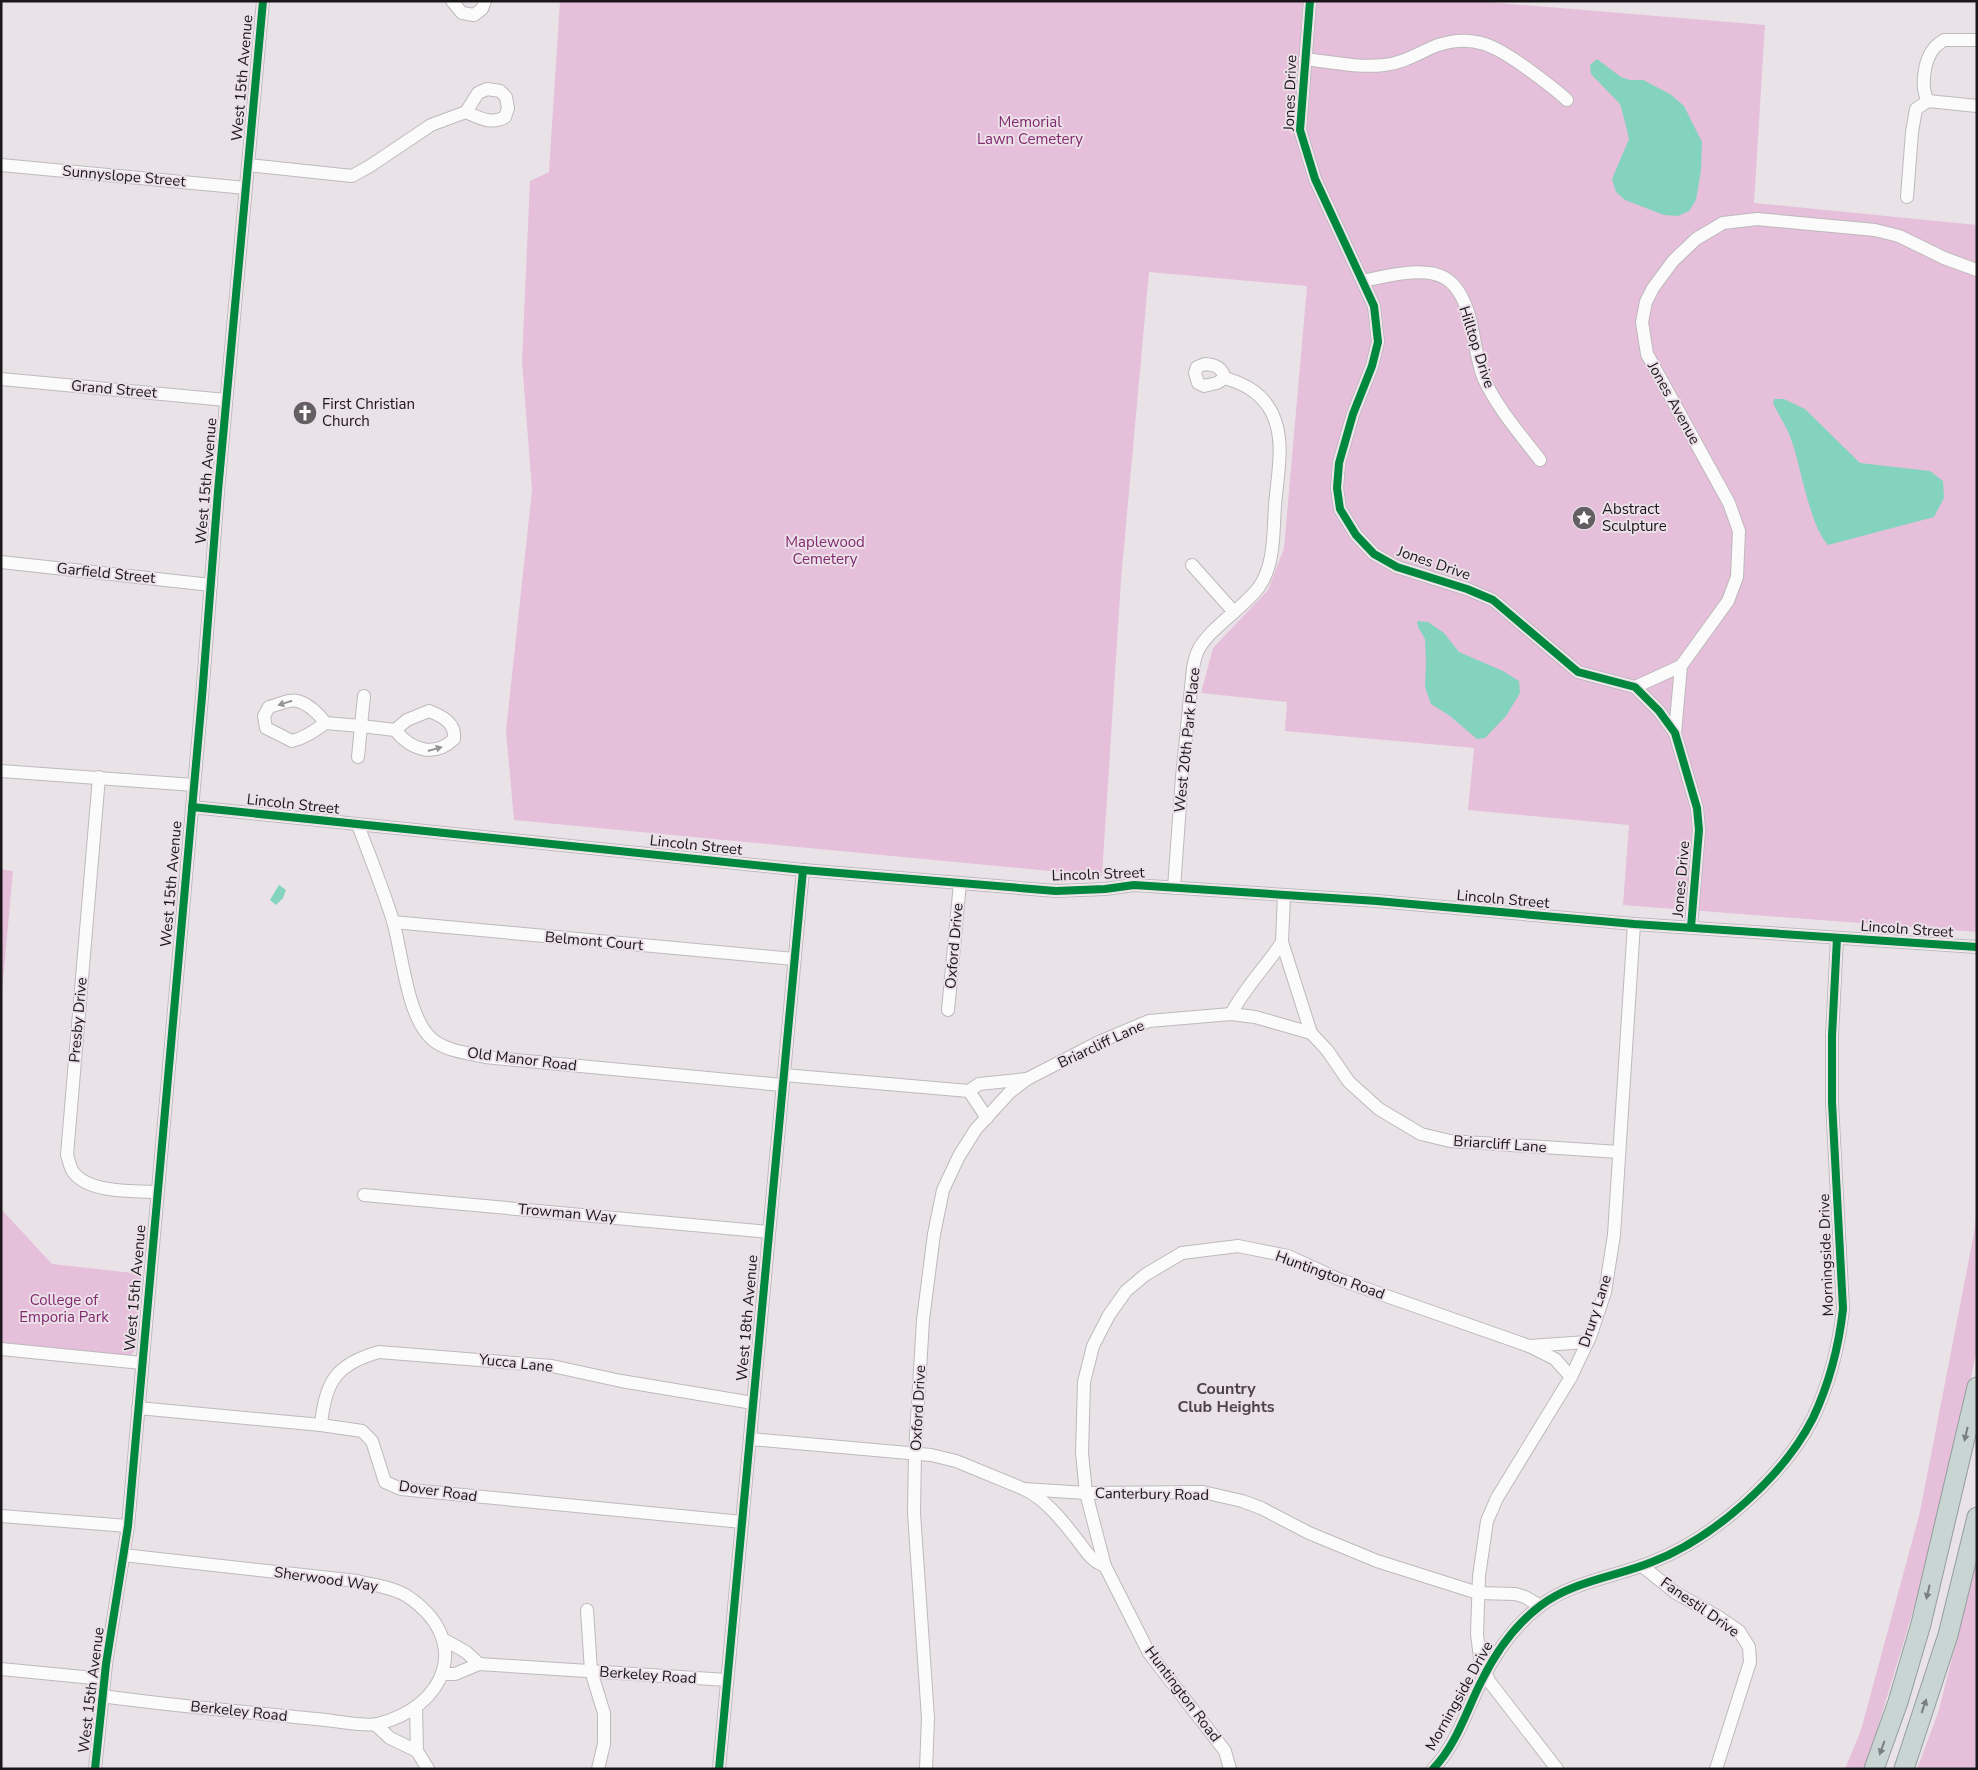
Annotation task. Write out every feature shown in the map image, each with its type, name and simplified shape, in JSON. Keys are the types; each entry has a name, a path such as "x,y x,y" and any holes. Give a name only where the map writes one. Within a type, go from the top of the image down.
{"highway":[{"path":"1874,1769 1898,1702 1921,1624 1977,1387"},
{"path":"1904,1769 1948,1635 1977,1517"}],"street":[{"name":"West 15th Avenue","path":"95,1769 104,1679 128,1526 194,785 226,400 263,1"},
{"path":"452,1 462,13 474,15 482,9 485,1"},
{"name":"Jones Drive","path":"1310,1 1300,130 1315,179 1374,306 1378,342 1372,366 1353,414 1339,463 1337,488 1340,509 1356,535 1374,554 1397,567 1467,589 1493,600 1578,672 1635,687 1659,712 1675,732 1684,759 1698,816 1699,830 1691,928"},
{"path":"1305,59 1385,65 1403,60 1439,45 1462,40 1480,42 1500,49 1550,84 1567,100"},
{"path":"1928,101 1925,96 1924,75 1934,48 1944,40 1977,40"},
{"path":"1907,197 1912,132 1916,109 1928,101 1977,106"},
{"path":"248,166 352,176 370,166 431,124 466,112"},
{"name":"Sunnyslope Street","path":"1,165 246,188"},
{"name":"Jones Avenue","path":"1681,666 1728,601 1737,577 1738,531 1729,503 1647,354 1642,322 1646,302 1652,288 1673,261 1696,239 1723,223 1757,219 1875,230 1899,236 1944,258 1977,270"},
{"name":"Hilltop Drive","path":"1363,281 1410,273 1432,274 1446,278 1458,290 1468,313 1473,343 1484,377 1494,398 1540,460"},
{"name":"West 20th Park Place","path":"1174,888 1182,777 1193,668 1197,652 1211,634 1242,606 1260,586 1269,565 1274,535 1280,452 1278,431 1273,414 1264,399 1252,389 1239,382 1225,378"},
{"name":"Grand Street","path":"1,379 226,400"},
{"name":"Garfield Street","path":"1,562 211,584"},
{"path":"1192,565 1234,612"},
{"path":"1635,687 1681,666 1675,732"},
{"path":"358,757 364,696"},
{"path":"324,723 395,730"},
{"path":"1,771 194,785"},
{"name":"Presby Drive","path":"99,777 67,1155 73,1173 86,1184 104,1188 157,1192"},
{"name":"Lincoln Street","path":"192,807 802,870 1056,891 1105,890 1134,885 1284,895 1634,924 1977,947"},
{"name":"Old Manor Road","path":"358,824 393,922 409,994 421,1026 432,1039 450,1049 485,1057 783,1080"},
{"name":"West 18th Avenue","path":"719,1769 802,870"},
{"name":"Oxford Drive","path":"948,1010 960,883"},
{"path":"1284,895 1282,942 1310,1032"},
{"name":"Belmont Court","path":"393,922 794,959"},
{"name":"Drury Lane","path":"1486,1673 1480,1658 1477,1634 1479,1576 1487,1522 1497,1498 1571,1377 1587,1342 1604,1292 1614,1235 1634,924"},
{"name":"Morningside Drive","path":"1433,1769 1445,1756 1499,1649 1516,1627 1540,1606 1566,1590 1642,1566 1686,1545 1720,1525 1762,1487 1799,1440 1813,1418 1840,1336 1843,1309 1832,1102 1832,1036 1837,938"},
{"path":"1231,1014 1251,982 1274,956 1282,942"},
{"name":"Briarcliff Lane","path":"783,1080 969,1091 979,1084 1027,1079 1099,1042 1148,1021 1231,1014 1255,1017 1310,1032 1328,1050 1349,1082 1380,1109 1421,1134 1450,1141 1619,1152"},
{"name":"Oxford Drive","path":"926,1769 928,1718 914,1513 915,1452 923,1320 934,1234 944,1190 959,1156 976,1129 1010,1092 1027,1079"},
{"path":"969,1091 987,1118"},
{"name":"Trowman Way","path":"364,1195 769,1232"},
{"name":"Huntington Road","path":"1230,1769 1225,1751 1149,1653 1105,1566 1086,1493 1082,1453 1084,1382 1093,1346 1109,1315 1126,1292 1145,1275 1182,1253 1238,1246 1288,1256 1338,1279 1529,1346 1587,1342"},
{"path":"1529,1346 1554,1359 1571,1377"},
{"path":"1,1349 142,1363"},
{"name":"Yucca Lane","path":"321,1425 330,1383 342,1368 362,1357 378,1352 552,1366 621,1381 753,1403"},
{"name":"Dover Road","path":"138,1408 321,1425 362,1431 372,1441 385,1482 401,1489 742,1522"},
{"name":"Canterbury Road","path":"750,1439 915,1452 956,1461 1024,1489 1086,1493 1203,1492 1242,1501 1309,1533 1377,1561 1478,1593 1515,1594 1532,1600 1540,1606"},
{"path":"1024,1489 1059,1516 1088,1556 1095,1562 1105,1566"},
{"path":"1,1516 128,1526"},
{"name":"Sherwood Way","path":"123,1555 357,1580 406,1595 426,1611 443,1639 445,1660 443,1674"},
{"name":"Fanestil Drive","path":"1642,1566 1676,1593 1717,1616 1738,1631 1750,1647 1750,1662 1716,1769"},
{"path":"587,1610 591,1672 604,1713 604,1744 598,1769"},
{"path":"443,1639 466,1652 479,1664"},
{"name":"Berkeley Road","path":"443,1674 456,1674 479,1664 727,1680"},
{"path":"1,1669 104,1679"},
{"path":"1486,1673 1488,1681 1557,1769"},
{"path":"417,1751 390,1738 376,1725 421,1704 438,1684 443,1674"},
{"name":"Berkeley Road","path":"102,1696 376,1725"},
{"path":"416,1707 417,1751 428,1769"}],"green space":[{"path":"560,1 1474,1 1765,25 1754,203 1977,225 1977,932 1623,905 1629,825 1468,810 1474,748 1285,731 1287,702 1201,693 1213,648 1268,590 1284,548 1307,286 1149,272 1121,580 1102,876 514,820 506,731 532,490 522,361 530,181 549,172"},
{"path":"1,869 13,871 1,1002"},
{"path":"1977,1208 1977,1349 1954,1456 1930,1555 1864,1769 1845,1769 1861,1730 1920,1512 1974,1233"},
{"name":"College of Emporia Park","path":"1,1209 52,1264 142,1274 135,1350 130,1356 1,1344"},
{"path":"1977,1561 1977,1769 1917,1769 1938,1713"}],"shaded area":[{"path":"1597,59 1621,77 1630,80 1643,80 1670,94 1684,106 1702,142 1701,170 1696,200 1689,211 1678,216 1664,215 1625,200 1616,192 1612,179 1629,139 1620,104 1591,74 1590,65"},
{"path":"1774,399 1784,399 1805,409 1860,463 1930,471 1943,481 1944,498 1934,517 1828,545 1816,525 1792,442 1773,403"},
{"path":"1417,621 1428,622 1444,633 1459,652 1503,671 1519,681 1520,693 1506,716 1485,738 1477,739 1450,716 1431,704 1425,687 1425,639 1418,627"},
{"path":"279,885 286,890 283,898 276,905 270,900"}],"cycle path":[{"path":"95,1769 106,1664 128,1526 202,697 218,491 263,1"},
{"path":"1310,1 1300,130 1315,179 1374,306 1378,342 1372,366 1353,414 1339,463 1337,488 1340,509 1356,535 1374,554 1397,567 1467,589 1493,600 1578,672 1635,687 1659,711 1675,733 1697,808 1699,830 1691,927"},
{"path":"192,807 803,870 1056,891 1105,889 1134,885 1377,901 1634,924 1977,947"},
{"path":"719,1769 803,870"},
{"path":"1433,1769 1449,1749 1493,1659 1514,1630 1531,1613 1566,1591 1652,1562 1699,1538 1745,1503 1765,1483 1784,1462 1813,1418 1824,1392 1832,1364 1843,1309 1832,1102 1832,1036 1837,938"}],"place":[{"name":"First Christian Church","path":"305,413"},
{"name":"Abstract Sculpture","path":"1584,518"}],"district":[{"name":"Country Club Heights","path":"1226,1397"}],"park label":[{"name":"Memorial Lawn Cemetery","path":"1030,130"},
{"name":"Maplewood Cemetery","path":"825,550"}]}
